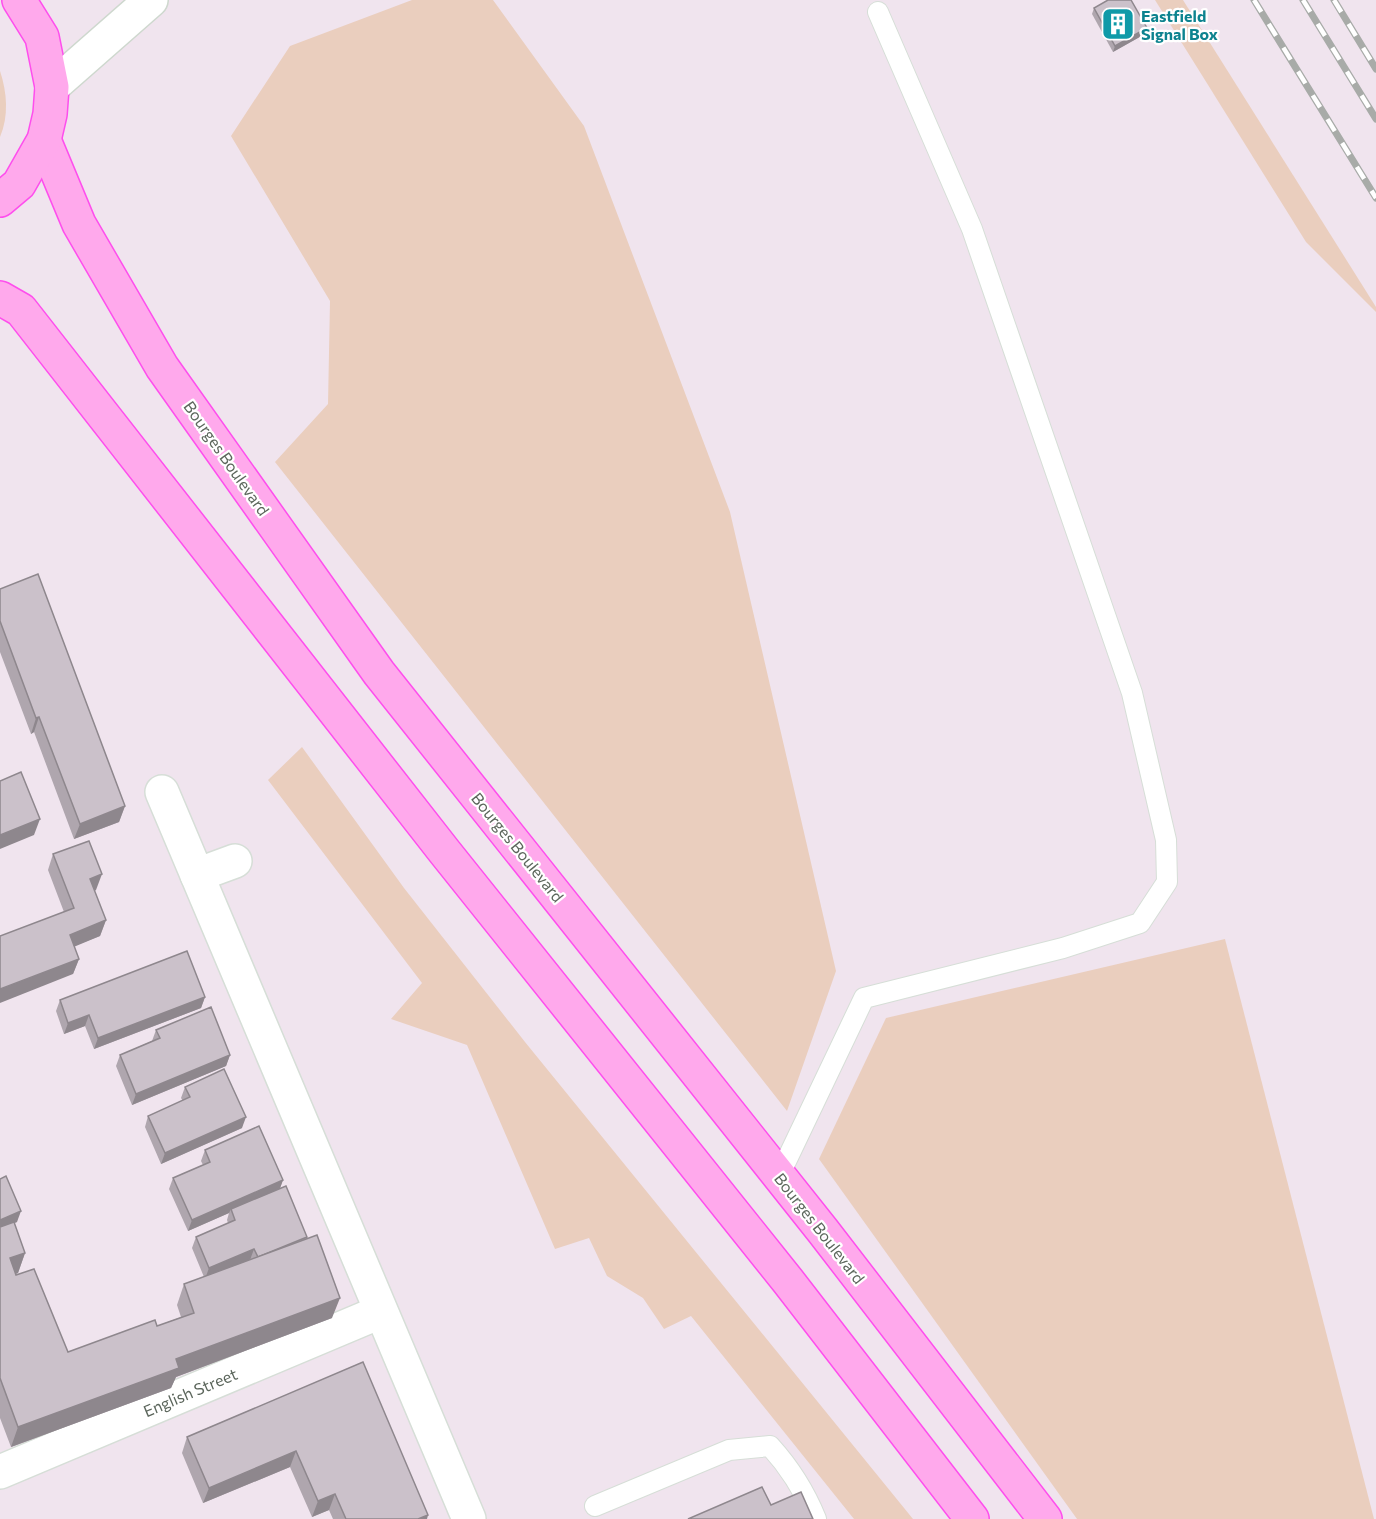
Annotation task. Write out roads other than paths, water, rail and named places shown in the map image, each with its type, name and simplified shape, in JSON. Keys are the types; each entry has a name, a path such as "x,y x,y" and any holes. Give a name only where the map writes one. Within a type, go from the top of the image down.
{"main road":[{"path":"0,200 19,184 44,140 50,114 52,87 42,38 19,0"},
{"name":"Bourges Boulevard","path":"44,140 79,224 162,367 379,674 779,1176 1045,1519"},
{"path":"0,298 21,310 444,851 780,1272 972,1519"}],"street":[{"path":"52,87 150,0"},
{"path":"162,792 469,1519"},
{"path":"197,875 235,861"},
{"name":"English Street","path":"0,1472 380,1312"}],"lane":[{"path":"779,1176 864,998 1063,948 1140,923 1167,882 1166,840 1131,693 972,229 878,12"},
{"path":"595,1506 729,1450 770,1446 788,1466 808,1500 816,1519"}],"railway":[{"path":"1254,0 1376,198"},
{"path":"1303,0 1376,119"},
{"path":"1334,0 1376,69"}],"place":[{"name":"Eastfield Signal Box","path":"1118,24"}]}
